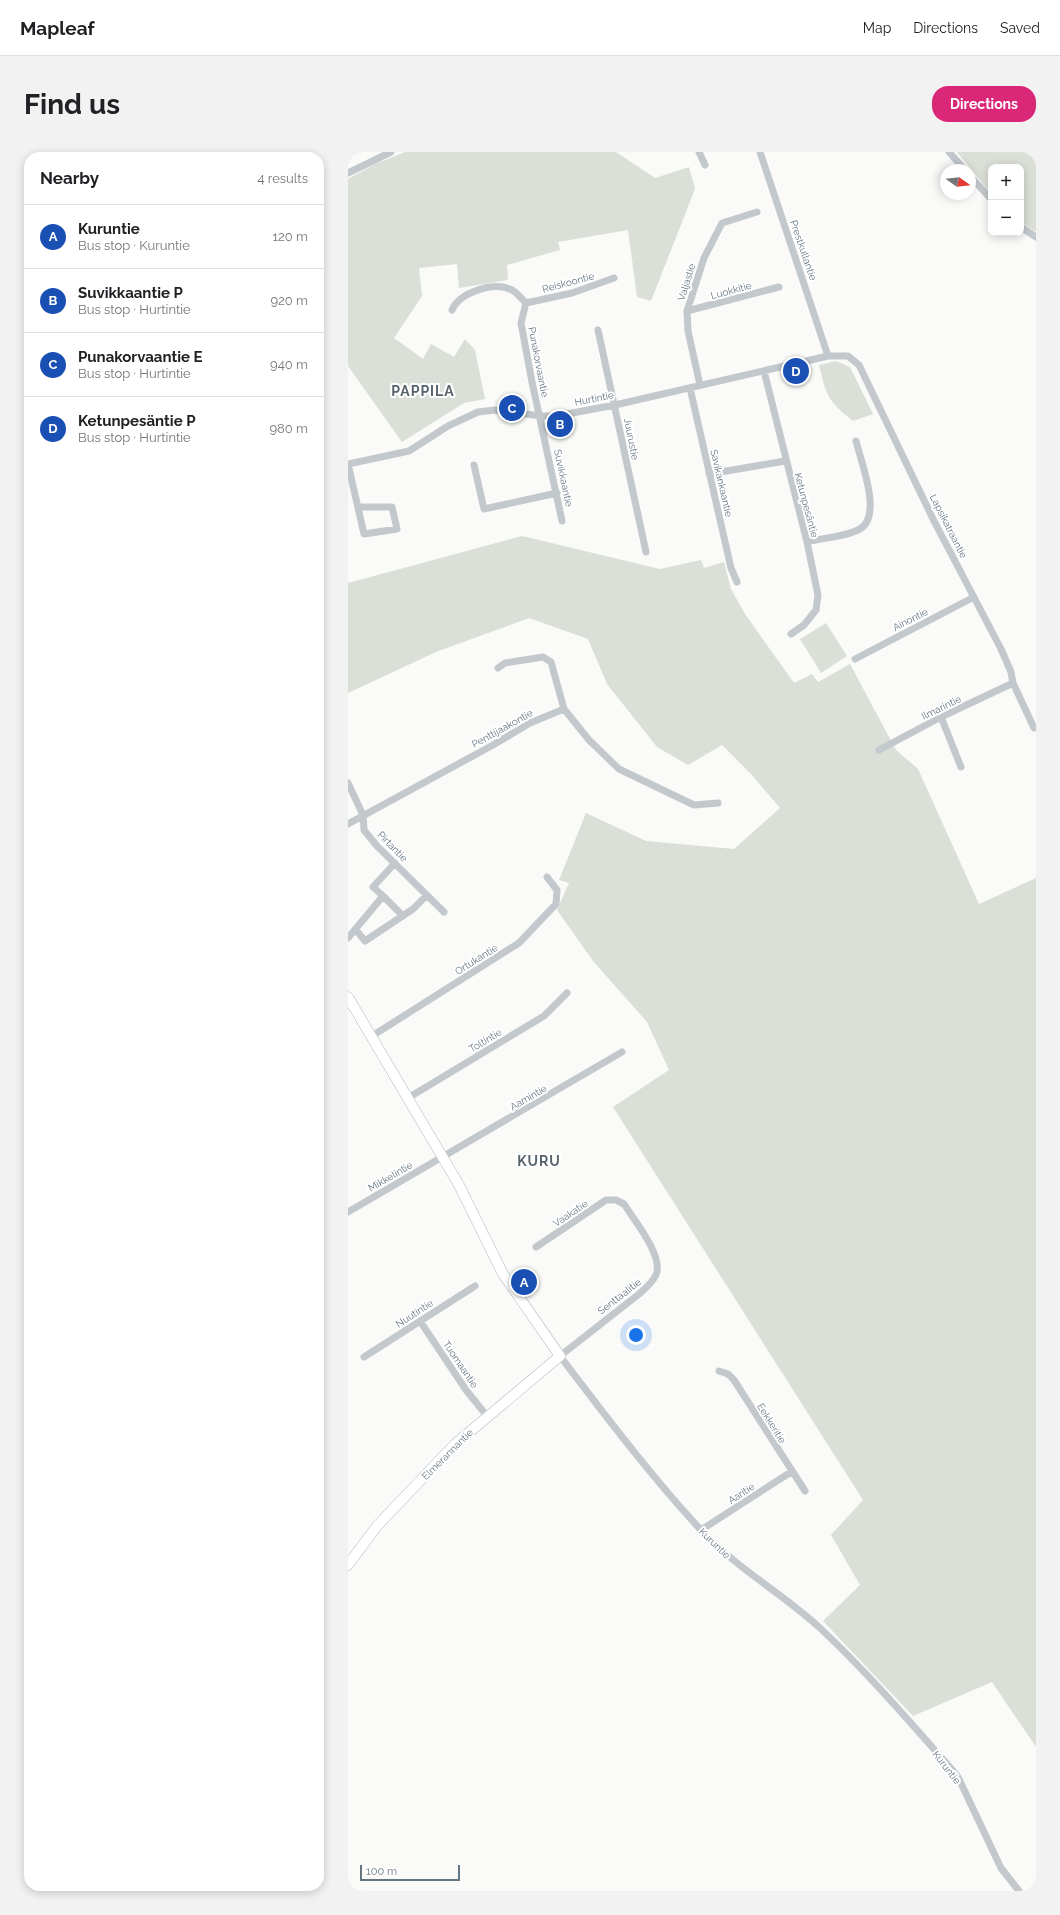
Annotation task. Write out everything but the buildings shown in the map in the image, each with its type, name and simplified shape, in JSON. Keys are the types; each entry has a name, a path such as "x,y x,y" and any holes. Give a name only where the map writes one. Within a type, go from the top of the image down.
{"street":[{"path":"348,173 390,152"},
{"path":"699,152 705,165"},
{"name":"Prestkullantie","path":"760,152 828,356"},
{"path":"949,152 960,164"},
{"path":"976,183 988,196"},
{"name":"Valjastie","path":"700,385 688,331 687,311 704,258 722,223 756,212"},
{"path":"1024,229 1036,237"},
{"name":"Reiskoontie","path":"526,303 572,294 614,278"},
{"path":"452,310 455,303 472,292 494,287 512,290 526,303"},
{"name":"Luokkitie","path":"687,311 779,287"},
{"name":"Punakorvaantie","path":"526,303 521,323 540,416"},
{"name":"Juurustie","path":"598,330 646,552"},
{"name":"Hurtintie","path":"348,464 409,451 448,426 478,412 495,410 540,416 556,416 690,388 828,356"},
{"name":"Lapsikatraantie","path":"828,356 848,356 859,365 934,521 1001,649 1011,672 1013,684 1034,728"},
{"name":"Ketunpesäntie","path":"764,371 785,461 807,542 818,595 816,610 804,625 790,634"},
{"name":"Savikankaantie","path":"690,388 709,474 732,568 737,582"},
{"name":"Suvikkaantie","path":"540,416 562,521"},
{"path":"807,542 859,530 869,520 872,506 856,441"},
{"path":"709,474 785,461"},
{"path":"348,464 364,534 397,529 392,507 359,507"},
{"path":"474,465 484,509 557,493"},
{"name":"Ainontie","path":"855,659 974,597"},
{"path":"498,668 505,663 543,657 551,662 564,709 590,740 618,769 694,805 718,803"},
{"name":"Ilmarintie","path":"879,750 941,717 1013,684"},
{"name":"Penttijaakontie","path":"348,824 493,745 530,723 564,709"},
{"path":"941,717 961,767"},
{"name":"Pirtantie","path":"348,783 363,815 364,830 377,846 444,912"},
{"path":"394,863 373,887 403,916"},
{"name":"Ortukantie","path":"372,1036 519,943 556,904 557,890 547,877"},
{"path":"356,930 365,940 413,910 427,895"},
{"path":"348,938 383,896"},
{"name":"Toltintie","path":"408,1098 544,1016 567,993"},
{"name":"Kuruntie","path":"348,997 475,1214 503,1274 560,1356 604,1415 701,1530 729,1557 778,1593 820,1628 896,1706 958,1777 1001,1868 1019,1891"},
{"name":"Aamintie","path":"442,1157 622,1052"},
{"name":"Mikkelintie","path":"348,1212 442,1157"},
{"name":"Vaakatie","path":"536,1247 606,1200 616,1200"},
{"name":"Senttaalitie","path":"560,1356 640,1294 650,1285 656,1276 658,1270 654,1253 624,1204 616,1200"},
{"name":"Nuutintie","path":"364,1357 474,1286"},
{"name":"Tuomaantie","path":"420,1321 466,1390 487,1416"},
{"name":"Elmerannantie","path":"348,1565 376,1526 454,1444 560,1356"},
{"name":"Eekkeritie","path":"719,1370 728,1374 734,1380 791,1472 805,1491"},
{"name":"Aaritie","path":"701,1530 791,1472"}],"shaded area":[{"path":"405,152 616,152 655,178 689,167 695,189 651,301 637,297 628,230 558,242 560,250 507,265 508,280 459,288 457,264 419,268 422,296 394,338 423,359 431,344 454,357 465,339 475,350 485,399 464,403 402,442 348,366 348,179 375,164"},
{"path":"957,152 1036,152 1036,232 1024,224 1024,164 988,164 988,190 976,175 976,164 967,164"},
{"path":"836,361 850,367 873,414 853,421 838,408 829,397 819,365"},
{"path":"522,536 660,569 701,560 704,568 724,562 731,589 745,614 794,683 812,674 818,682 850,664 896,750 918,769 979,904 1036,878 1036,1747 992,1682 913,1716 823,1621 860,1585 831,1535 863,1500 613,1107 669,1070 647,1022 593,961 557,910 569,883 559,880 586,813 646,841 734,849 780,808 752,775 722,745 688,765 657,747 607,684 588,639 529,618 436,652 348,693 348,583"},
{"path":"826,623 847,656 821,673 800,639"}],"place":[{"name":"Ketunpesäntie P","path":"796,371"},
{"name":"Punakorvaantie E","path":"512,408"},
{"name":"Suvikkaantie P","path":"560,424"},
{"name":"Kuruntie","path":"524,1282"}],"district":[{"name":"PAPPILA","path":"423,391"},
{"name":"KURU","path":"539,1161"}]}
